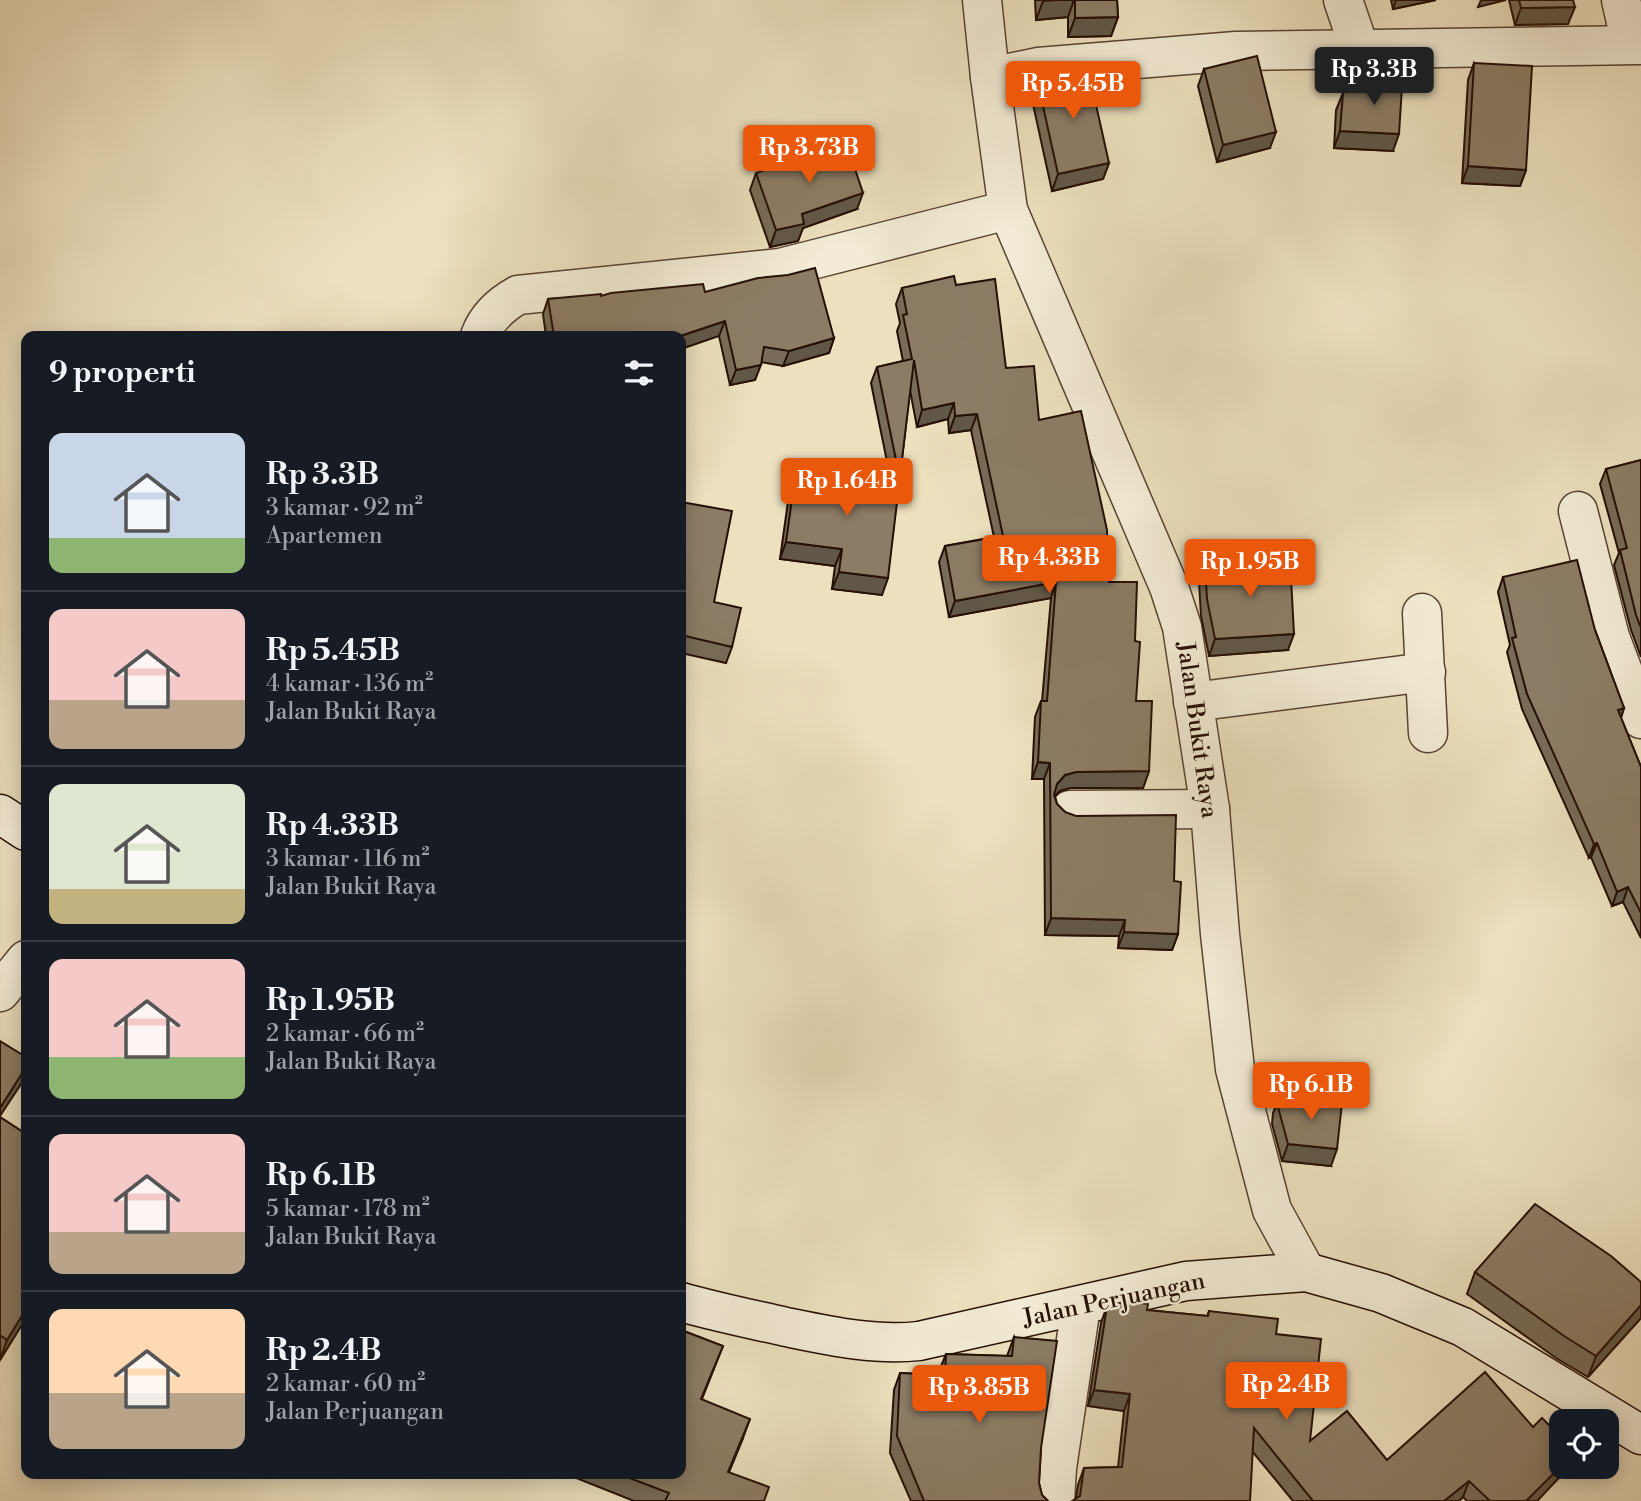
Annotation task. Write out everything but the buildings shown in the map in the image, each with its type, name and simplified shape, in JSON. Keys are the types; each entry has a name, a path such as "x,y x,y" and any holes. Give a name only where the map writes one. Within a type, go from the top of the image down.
{"street":[{"name":"Jalan Bukit Raya","path":"982,0 1008,210 1169,587 1182,627 1210,809 1235,1069 1272,1210 1306,1272"},
{"path":"1343,0 1360,50"},
{"path":"990,77 1038,67 1236,51 1636,44 1621,0"},
{"path":"482,331 504,303 518,295 780,268 1008,210"},
{"path":"1578,511 1610,637 1641,719"},
{"path":"1422,613 1429,733"},
{"path":"1194,702 1426,672"},
{"path":"1070,810 1210,809"},
{"path":"0,814 21,828"},
{"path":"0,992 21,966"},
{"name":"Jalan Perjuangan","path":"686,1304 846,1340 894,1344 919,1341 1186,1281 1306,1272 1381,1293 1463,1327 1641,1435"},
{"path":"1055,1501 1057,1468 1081,1306"}]}
